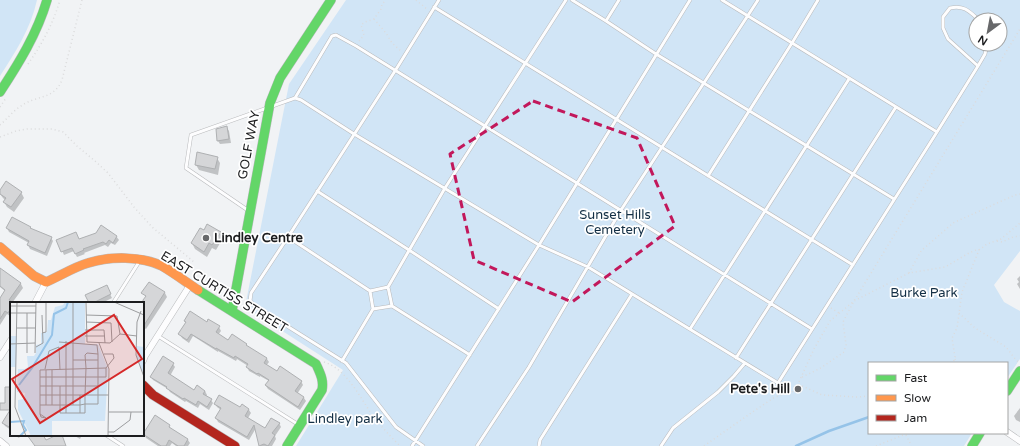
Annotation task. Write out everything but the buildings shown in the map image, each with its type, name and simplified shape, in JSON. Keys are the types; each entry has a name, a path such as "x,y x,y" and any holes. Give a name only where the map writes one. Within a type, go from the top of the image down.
{"street":[{"path":"0,92 20,60 36,30 47,0"},
{"name":"GOLF WAY","path":"232,311 269,106 280,78 331,0"},
{"path":"0,246 34,276 46,282 36,302"},
{"name":"EAST CURTISS STREET","path":"46,282 88,264 102,260 140,260 161,266 316,364 323,384 322,390 300,426"},
{"path":"144,359 190,285"},
{"path":"0,357 10,342"},
{"path":"1008,389 1020,371"},
{"path":"144,386 153,395 235,446"},
{"path":"287,446 300,426"},
{"path":"1008,433 1020,441"},
{"path":"972,446 979,434"},
{"path":"0,442 6,446"}],"lane":[{"path":"423,446 396,427 346,363 255,306 250,301 251,293 396,71 439,0"},
{"path":"392,306 388,287 409,250 445,188 566,0"},
{"path":"572,0 656,54 894,199"},
{"path":"606,21 619,0"},
{"path":"412,446 539,246 690,0"},
{"path":"722,0 937,132"},
{"path":"477,446 530,367 621,210 758,0"},
{"path":"708,176 818,0"},
{"path":"970,12 957,6 950,8 943,18 943,28 948,39 978,66"},
{"path":"434,7 853,265"},
{"path":"295,98 332,36 336,35 578,183 812,329"},
{"path":"250,212 186,168 191,135 295,98 301,100 354,134 539,246 588,267 778,383 937,132 985,52"},
{"path":"690,329 849,78"},
{"path":"736,358 896,107"},
{"path":"317,191 499,309"},
{"path":"288,237 370,291 388,287"},
{"path":"114,302 140,260"},
{"path":"342,361 373,309 370,291"},
{"path":"539,446 540,440 632,294"},
{"path":"373,309 392,306 470,355"},
{"path":"158,336 300,426"},
{"path":"660,446 673,428 718,392 745,363"},
{"path":"108,436 123,446"}],"path":[{"path":"0,125 21,106 29,101 43,97 55,91 60,86 82,0"},
{"path":"356,46 364,34 361,25 364,22 374,19 381,9 382,4 386,0"},
{"path":"416,0 431,12"},
{"path":"374,19 392,43 405,55"},
{"path":"801,377 819,369 844,352 846,344 843,322 854,301 1020,29"},
{"path":"0,138 16,131 28,129 52,129 63,132 108,174 152,227 194,262"},
{"path":"909,273 921,251 953,223 1020,194"},
{"path":"704,446 775,397 792,392 798,384 814,349 830,321 854,301 909,273 945,267 969,253 978,249 979,250 987,244 1002,239 1020,222"},
{"path":"996,241 1002,242 1013,237 1020,236"},
{"path":"957,362 952,338 957,328 962,292 979,250"},
{"path":"827,305 839,313"},
{"path":"959,313 975,328 1006,347 1012,356 1020,363"},
{"path":"953,362 955,357"},
{"path":"323,362 330,364 346,377 373,416 400,446"},
{"path":"798,384 822,396 868,396"},
{"path":"876,446 907,434 911,446"}],"highlighted area":[{"path":"533,101 637,138 675,226 572,302 474,260 450,154"}],"green space":[{"path":"0,0 37,0 27,30 0,76"},
{"name":"Sunset Hills Cemetery","path":"346,0 1020,0 1020,251 994,285 1004,302 1020,311 1020,359 1008,377 1008,362 868,362 868,434 971,434 964,446 296,446 343,370 245,307 289,84"}],"waterway":[{"path":"796,446 829,431 868,417"}],"traffic: fast":[{"path":"0,92 21,59 33,36 47,0"},
{"path":"232,311 270,103 280,78 331,0"},
{"path":"198,290 316,364 322,380 322,390 287,446"},
{"path":"1008,389 1020,371"},
{"path":"972,446 979,434"}],"traffic: slow":[{"path":"0,247 34,276 46,282 88,263 106,259 125,258 145,260 162,266 198,290"}],"traffic: jam":[{"path":"144,386 153,395 235,446"}],"place":[{"name":"Lindley Centre","path":"206,238"},
{"name":"Pete's Hill","path":"798,389"}],"park label":[{"name":"Burke Park","path":"924,293"},
{"name":"Lindley park","path":"345,419"}]}
